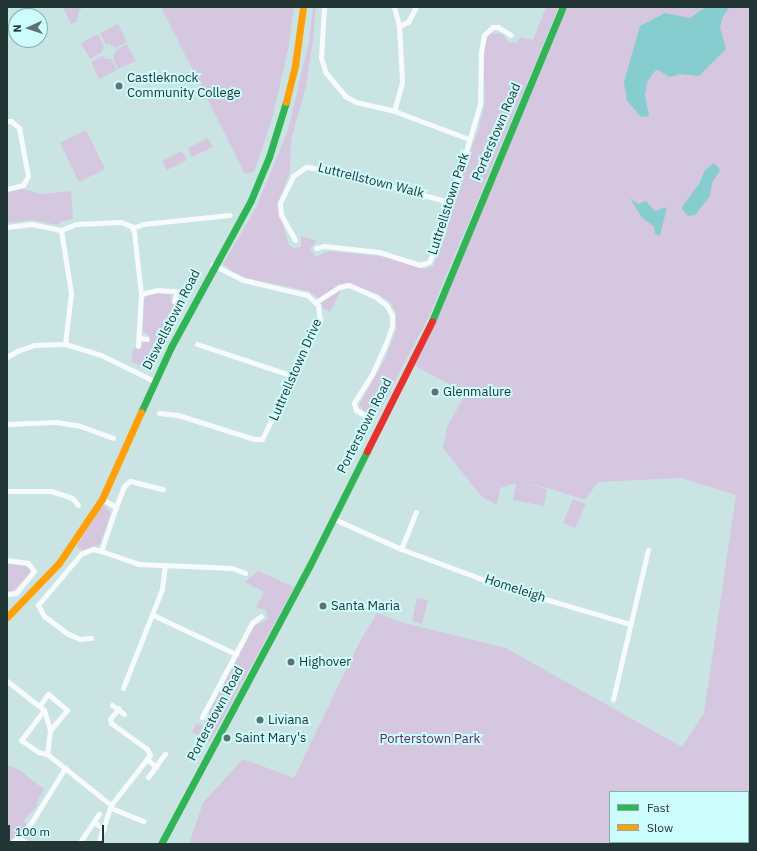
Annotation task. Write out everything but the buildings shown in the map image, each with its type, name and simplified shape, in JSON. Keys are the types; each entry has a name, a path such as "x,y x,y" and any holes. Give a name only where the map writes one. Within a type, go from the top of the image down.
{"street":[{"name":"Diswellstown Road","path":"7,617 39,586 62,559 102,499 154,381 213,265 251,200 276,136 292,80 303,7"},
{"path":"324,7 321,58 333,83 350,100 394,111 469,139"},
{"path":"394,7 398,26 402,82 394,111"},
{"path":"398,26 408,22 416,7"},
{"name":"Porterstown Road","path":"161,844 332,518 438,309 563,7"},
{"name":"Luttrellstown Park","path":"316,248 324,246 379,252 425,265 429,262 440,239 481,94 481,52 484,35 493,27 511,35"},
{"path":"7,121 11,121 19,128 28,176 23,185 7,189"},
{"name":"Luttrellstown Walk","path":"295,240 281,215 280,203 292,176 306,167 356,176 450,202"},
{"path":"7,227 32,224 61,230 68,225 121,222 133,228 143,224 230,215"},
{"path":"133,228 141,294 140,338 138,346"},
{"path":"61,230 70,293 65,344"},
{"name":"Luttrellstown Drive","path":"159,413 178,415 260,439 266,436 320,321 321,314 316,302 303,294 243,280 213,265"},
{"path":"316,302 339,287 349,285 376,297 387,306 392,315 392,326 386,343 372,374 354,403 356,410 366,416"},
{"path":"141,294 157,290 186,292"},
{"path":"174,301 176,292"},
{"path":"140,338 147,339"},
{"path":"7,358 17,351 34,345 65,344 101,355 154,381"},
{"path":"197,344 293,376"},
{"path":"7,424 56,422 80,426 113,438"},
{"path":"101,551 124,486 130,481 163,489"},
{"path":"7,492 50,491 72,498 78,504"},
{"path":"102,499 116,508"},
{"path":"401,549 416,512"},
{"name":"Homeleigh","path":"332,518 401,549 498,584 630,624"},
{"path":"91,638 80,639 68,634 44,616 38,605 81,554 93,549 132,563 232,568 245,573"},
{"path":"613,699 648,550"},
{"path":"7,560 28,563 34,570 32,575 16,593 7,594"},
{"path":"123,688 153,615 164,582 165,565"},
{"path":"153,615 236,654"},
{"path":"202,717 252,623 261,616"},
{"path":"7,681 42,707 50,730 47,754"},
{"path":"50,730 67,710 48,694 42,707 21,740 38,752 47,754 111,806 144,821"},
{"path":"112,705 119,708 124,714"},
{"path":"98,844 111,806 147,760 149,751 111,723 110,719 119,708"},
{"path":"148,777 165,754"},
{"path":"147,760 156,767"},
{"path":"11,844 19,838 65,768"},
{"path":"80,842 99,814"},
{"path":"94,822 104,829"},
{"path":"19,838 28,844"}],"green space":[{"path":"63,7 88,7 80,9 76,22 71,24"},
{"path":"161,7 294,7 288,50 273,115 254,172 245,174"},
{"path":"313,7 316,7 306,86 291,140 290,172 277,205 289,245 294,248 301,247 301,236 317,241 310,248 315,257 329,251 389,257 425,269 433,266 445,237 463,170 478,131 485,102 483,53 489,33 503,34 508,42 516,43 521,37 533,40 546,7 559,7 430,314 378,414 365,412 359,405 385,359 396,330 396,313 391,303 378,294 345,282 330,312 323,308 316,296 308,291 247,278 233,272 223,264 257,206 288,130 309,41"},
{"name":"Porterstown Park","path":"564,7 750,7 750,844 189,844 203,803 243,759 294,778 359,643 377,613 400,622 506,648 682,747 704,713 736,495 681,478 598,482 585,500 548,488 519,482 547,489 544,506 513,500 516,483 500,488 497,505 481,496 443,448 447,427 466,393 410,363 438,309"},
{"path":"118,24 127,42 115,48 110,44 106,45 100,33"},
{"path":"98,34 104,47 101,53 90,59 81,43"},
{"path":"127,44 136,61 118,69 113,58 116,50"},
{"path":"103,56 106,59 111,59 117,70 99,79 91,62"},
{"path":"86,130 105,169 79,182 60,143"},
{"path":"208,138 213,147 192,157 188,148"},
{"path":"182,151 187,160 167,170 162,161"},
{"path":"22,189 43,194 71,191 73,219 60,222 58,225 32,220 7,223 7,192"},
{"path":"158,293 170,294 172,301 177,303 180,297 186,295 150,368 146,369 131,361 133,348 140,348 143,342 149,342 149,336 143,331 144,300 147,295"},
{"path":"573,499 586,504 575,528 563,523"},
{"path":"105,506 111,513 100,544 84,550 79,549 77,546 101,507"},
{"path":"7,564 25,566 31,570 29,575 11,592 7,591"},
{"path":"258,571 294,587 210,742 192,732 197,723 202,726 209,724 209,712 254,626 268,619 266,610 256,608 264,592 245,582"},
{"path":"417,598 428,600 422,624 412,621"},
{"path":"7,765 19,770 44,789 36,804 38,805 23,821 28,825 18,836 7,841"}],"water":[{"path":"706,7 730,7 723,16 720,27 726,49 699,76 680,74 670,77 658,70 655,71 647,82 645,95 649,116 641,117 627,101 624,82 640,26 665,13 690,18"},
{"path":"714,163 720,170 712,183 710,196 695,215 688,216 682,209 684,204 699,184 705,170"},
{"path":"630,198 638,204 646,201 655,211 667,207 660,236 655,234 654,226 642,218"}],"traffic: fast":[{"path":"432,321 563,7"},
{"path":"141,412 171,347 251,200 269,157 286,102"},
{"path":"161,844 310,565 367,451"}],"traffic: slow":[{"path":"286,102 295,65 303,7"},
{"path":"7,617 59,563 102,499 141,412"}],"traffic: jam":[{"path":"367,451 432,321"}],"place":[{"name":"Castleknock Community College","path":"119,86"},
{"name":"Glenmalure","path":"435,392"},
{"name":"Santa Maria","path":"323,606"},
{"name":"Highover","path":"291,662"},
{"name":"Liviana","path":"260,720"},
{"name":"Saint Mary's","path":"227,738"}]}
